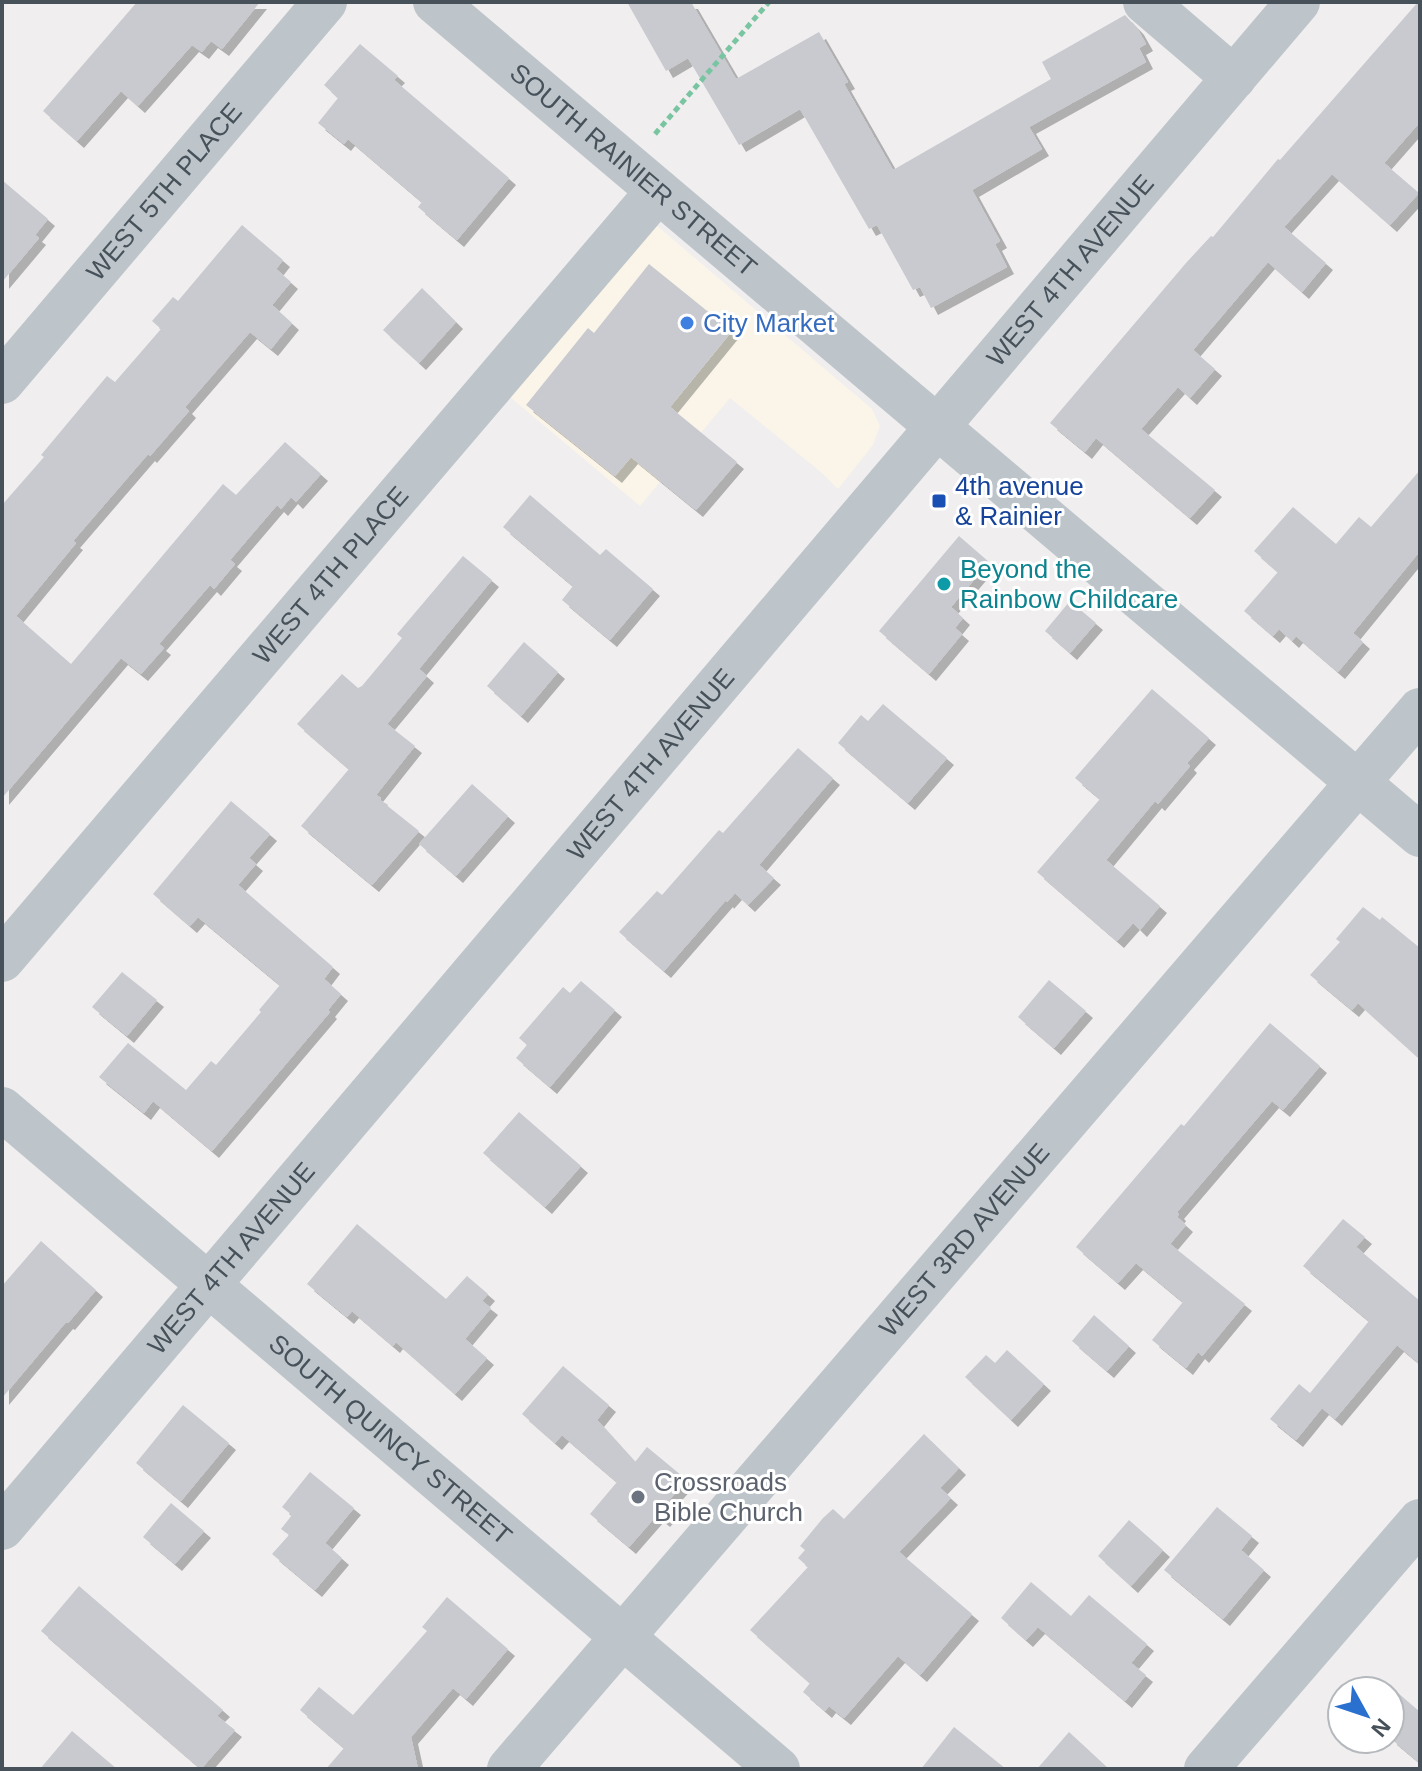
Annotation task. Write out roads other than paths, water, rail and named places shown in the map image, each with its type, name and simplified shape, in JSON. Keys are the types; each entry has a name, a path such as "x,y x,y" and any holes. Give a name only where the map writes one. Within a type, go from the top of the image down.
{"street":[{"name":"WEST 5TH PLACE","path":"2,382 325,2"},
{"name":"SOUTH RAINIER STREET","path":"435,2 1420,835"},
{"path":"1145,2 1234,78"},
{"name":"WEST 4TH AVENUE","path":"2,1528 1298,2"},
{"name":"WEST 4TH PLACE","path":"2,960 643,178"},
{"name":"WEST 3RD AVENUE","path":"509,1769 1420,710"},
{"name":"SOUTH QUINCY STREET","path":"2,1109 778,1769"},
{"path":"1206,1769 1420,1521"}],"place":[{"name":"City Market","path":"687,323"},
{"name":"4th avenue & Rainier","path":"939,501"},
{"name":"Beyond the Rainbow Childcare","path":"944,584"},
{"name":"Crossroads Bible Church","path":"638,1497"}]}
